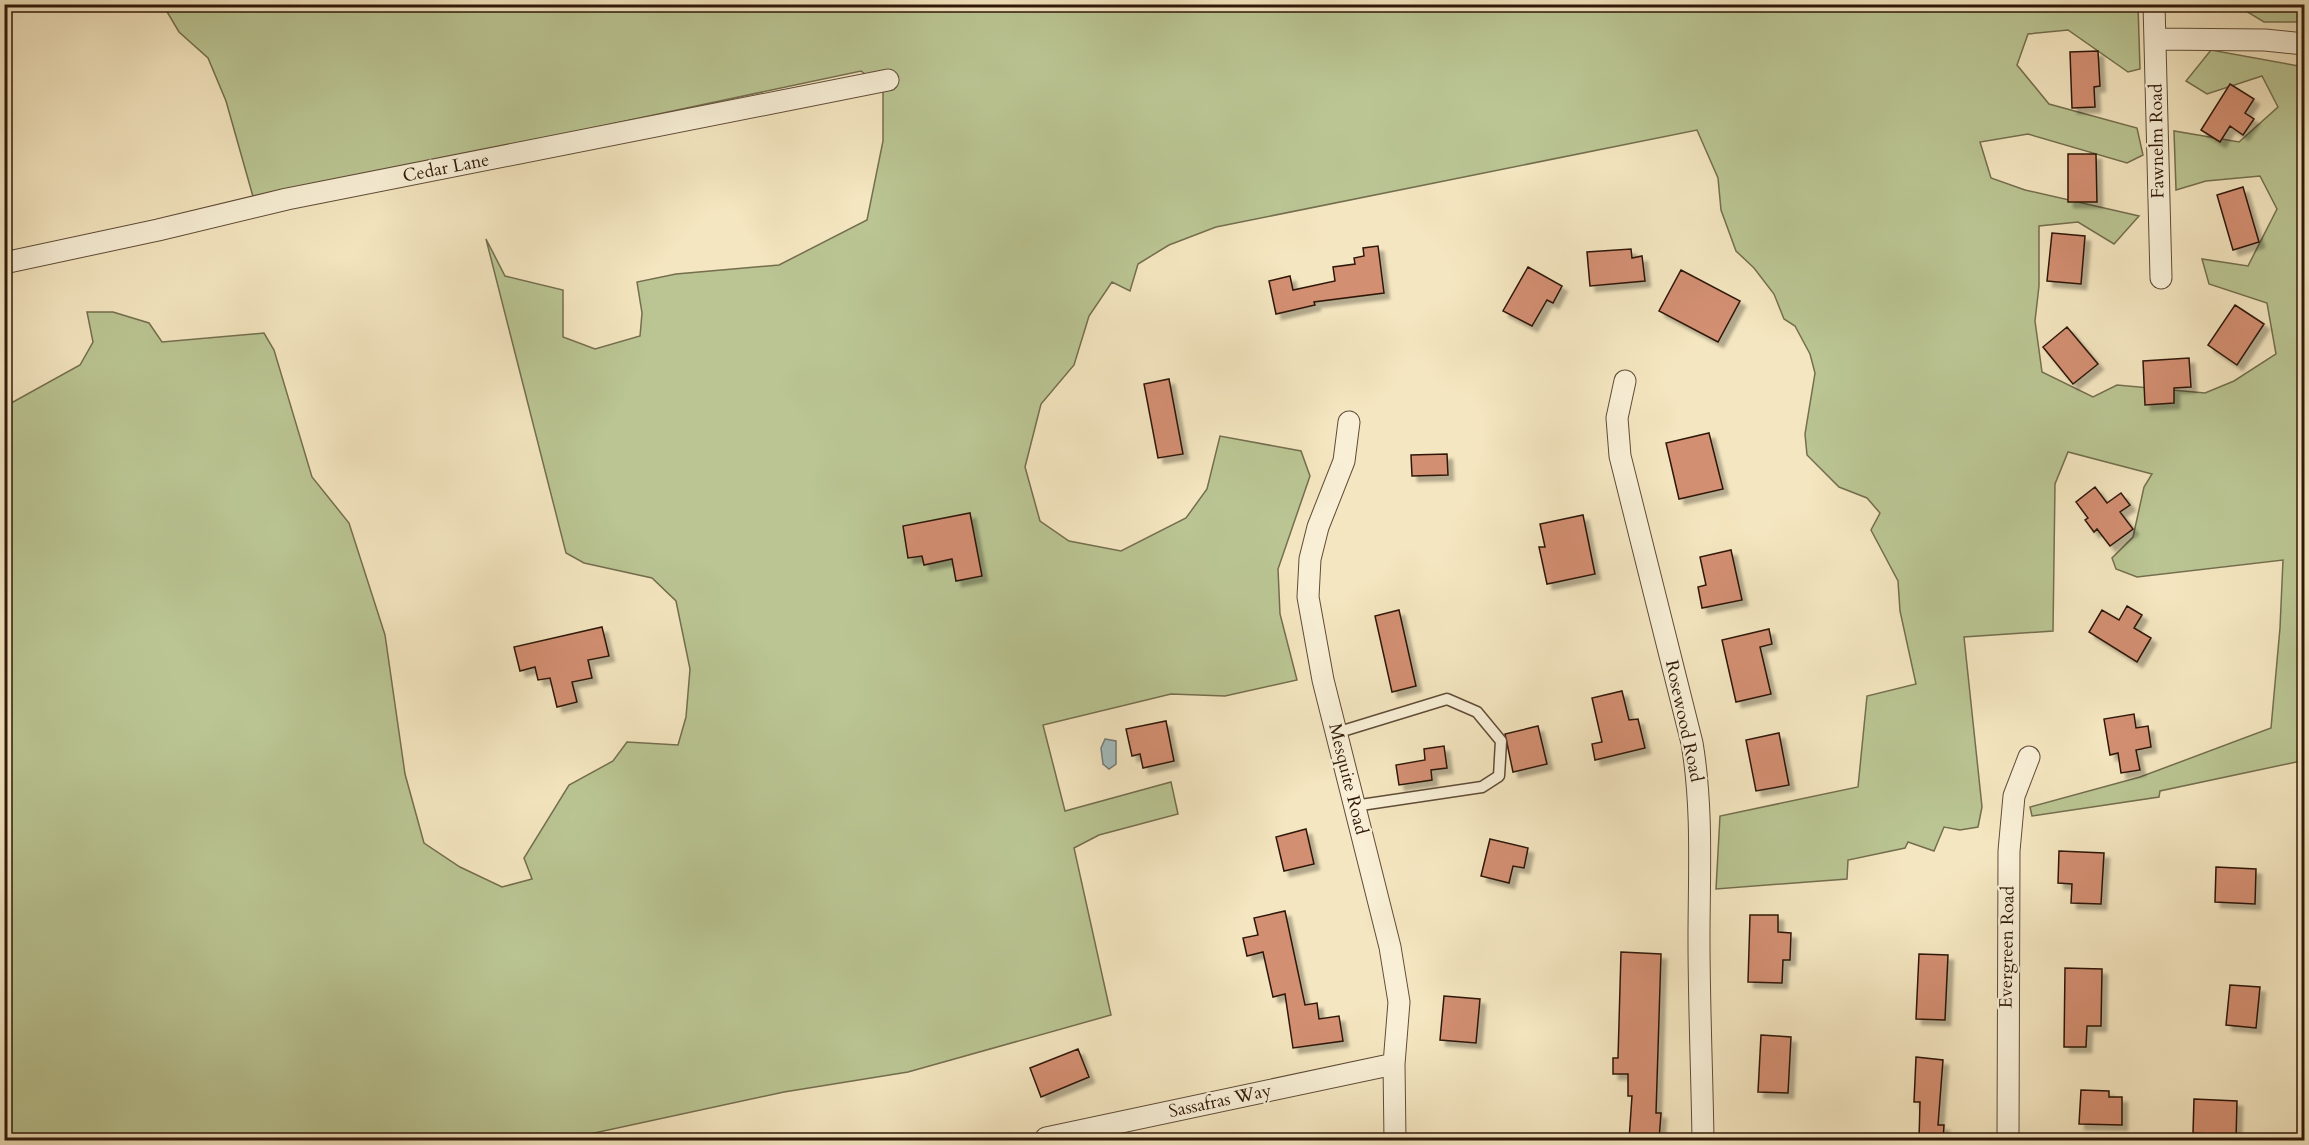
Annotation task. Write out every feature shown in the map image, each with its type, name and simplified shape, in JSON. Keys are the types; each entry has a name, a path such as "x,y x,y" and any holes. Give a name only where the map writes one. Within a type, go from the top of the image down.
{"street":[{"name":"Fawnelm Road","path":"2154,4 2161,278"},
{"path":"2155,39 2265,40 2304,44"},
{"name":"Cedar Lane","path":"4,263 158,230 287,198 888,80"},
{"name":"Rosewood Road","path":"1625,381 1617,418 1620,456 1692,743 1698,778 1701,822 1699,940 1703,1140"},
{"name":"Mesquite Road","path":"1349,422 1344,461 1318,527 1310,559 1308,597 1313,639 1390,947 1399,1002 1394,1064 1395,1140"},
{"name":"Evergreen Road","path":"2008,1140 2009,851 2013,796 2029,757"},
{"name":"Sassafras Way","path":"1046,1138 1394,1064"}],"lane":[{"path":"1336,733 1447,699 1477,712 1501,741 1499,776 1482,787 1354,806"}],"green space":[{"path":"163,5 2138,5 2140,69 2128,72 2068,30 2028,34 2017,65 2049,104 2137,128 2143,155 2127,163 2028,134 1980,142 1991,178 2025,190 2139,216 2114,244 2078,222 2039,226 2039,286 2035,321 2042,372 2093,397 2117,385 2205,393 2234,381 2276,354 2267,303 2209,284 2202,259 2248,266 2277,209 2260,176 2206,181 2176,190 2174,131 2239,142 2278,107 2262,76 2207,94 2186,81 2211,50 2304,67 2304,722 2301,761 2160,791 2159,797 2032,816 2030,807 2140,777 2271,728 2280,628 2283,560 2137,577 2116,569 2112,558 2133,537 2144,487 2152,474 2068,452 2055,484 2053,631 1964,637 1982,807 1978,827 1960,830 1944,827 1934,851 1908,842 1905,848 1848,860 1847,879 1716,889 1720,816 1858,787 1867,696 1916,684 1900,611 1898,581 1871,530 1880,513 1867,498 1839,487 1807,455 1805,434 1815,373 1810,354 1795,326 1784,319 1774,294 1754,268 1736,251 1721,210 1718,178 1697,130 1216,227 1169,245 1138,264 1130,291 1112,282 1089,316 1074,365 1041,404 1025,467 1040,521 1069,541 1121,551 1186,518 1207,489 1220,436 1301,451 1310,476 1278,569 1280,614 1297,680 1225,696 1171,694 1043,725 1065,811 1171,782 1178,814 1099,835 1074,848 1111,1015 908,1072 784,1092 562,1140 5,1140 4,407 80,365 93,342 87,312 113,312 149,323 162,342 264,333 274,350 312,477 349,523 385,635 405,774 424,843 460,867 502,887 532,879 524,858 569,785 613,761 627,742 678,745 686,717 690,669 676,601 652,578 584,563 566,553 486,239 505,276 563,290 563,337 595,349 640,336 642,313 637,282 676,274 779,265 867,220 883,141 883,88 861,71 254,200 226,101 208,58 179,32"},
{"path":"2236,5 2304,5 2304,22 2264,22"}],"water":[{"path":"1105,739 1116,741 1116,764 1109,769 1103,764 1101,748"}],"building":[{"path":"2098,51 2100,86 2094,87 2095,107 2072,108 2070,52"},
{"path":"2230,84 2254,99 2245,113 2254,119 2243,135 2230,126 2220,142 2201,130"},
{"path":"2068,154 2096,154 2097,202 2068,202"},
{"path":"2243,187 2259,242 2233,250 2217,195"},
{"path":"2052,233 2085,236 2081,284 2047,281"},
{"path":"1378,246 1384,293 1314,302 1315,305 1276,314 1269,281 1290,276 1293,290 1335,281 1333,267 1355,264 1354,258 1364,256 1363,248"},
{"path":"1631,249 1632,258 1642,256 1645,281 1590,286 1587,252"},
{"path":"1528,267 1562,286 1553,303 1547,300 1532,326 1503,311"},
{"path":"1681,270 1740,301 1718,342 1659,311"},
{"path":"2235,305 2264,324 2237,365 2208,345"},
{"path":"2067,327 2098,364 2073,384 2043,347"},
{"path":"2189,358 2191,387 2174,388 2174,403 2145,405 2143,361"},
{"path":"1169,379 1183,454 1158,458 1144,384"},
{"path":"1709,433 1723,489 1679,499 1666,443"},
{"path":"1447,454 1448,475 1412,476 1411,455"},
{"path":"2095,487 2107,503 2121,493 2130,505 2120,512 2133,529 2110,546 2097,529 2094,532 2085,520 2088,518 2076,502"},
{"path":"970,513 982,576 956,581 952,559 924,565 922,556 908,558 903,526"},
{"path":"1583,515 1595,574 1547,584 1539,547 1545,547 1540,524"},
{"path":"1731,550 1742,600 1702,608 1698,587 1706,585 1700,557"},
{"path":"2127,606 2142,615 2134,628 2151,638 2137,662 2089,632 2102,610 2119,620"},
{"path":"1399,610 1416,686 1392,692 1375,616"},
{"path":"602,627 609,656 588,660 592,678 572,682 577,702 557,707 550,678 538,680 535,667 520,671 514,647"},
{"path":"1769,629 1772,644 1760,647 1771,694 1736,702 1722,640"},
{"path":"1622,691 1629,720 1638,719 1645,748 1595,760 1592,744 1602,742 1592,698"},
{"path":"2134,714 2136,728 2148,726 2151,747 2136,750 2140,770 2121,773 2118,753 2110,755 2104,719"},
{"path":"1166,721 1174,761 1143,768 1140,754 1132,756 1126,729"},
{"path":"1538,726 1547,764 1513,772 1505,734"},
{"path":"1779,733 1789,785 1756,791 1746,740"},
{"path":"1444,746 1447,768 1431,770 1432,780 1399,785 1396,765 1425,760 1424,749"},
{"path":"1306,829 1314,864 1284,871 1276,837"},
{"path":"1490,839 1528,848 1524,868 1513,866 1509,883 1481,876"},
{"path":"2059,851 2104,853 2101,904 2071,903 2072,884 2058,883"},
{"path":"2216,867 2256,869 2255,904 2215,902"},
{"path":"1285,911 1305,1005 1317,1003 1319,1019 1339,1016 1343,1041 1293,1048 1285,994 1273,997 1263,952 1247,956 1243,938 1258,935 1254,918"},
{"path":"1750,915 1778,915 1778,932 1791,933 1790,960 1783,960 1782,983 1748,982"},
{"path":"1621,952 1661,954 1656,1113 1661,1113 1659,1140 1629,1140 1632,1096 1628,1096 1628,1074 1613,1074 1613,1058 1618,1058"},
{"path":"1919,954 1948,955 1945,1020 1916,1019"},
{"path":"2065,968 2102,969 2101,1026 2087,1026 2086,1047 2064,1047"},
{"path":"2230,985 2260,987 2256,1028 2226,1025"},
{"path":"1444,996 1480,999 1476,1043 1440,1040"},
{"path":"1761,1035 1791,1037 1788,1093 1758,1092"},
{"path":"1078,1049 1089,1077 1041,1097 1030,1068"},
{"path":"1916,1057 1943,1060 1938,1125 1944,1125 1943,1140 1919,1140 1920,1102 1914,1102"},
{"path":"2081,1090 2109,1091 2109,1097 2122,1097 2122,1125 2079,1124"},
{"path":"2194,1099 2237,1101 2236,1140 2207,1140 2207,1134 2193,1133"}]}
